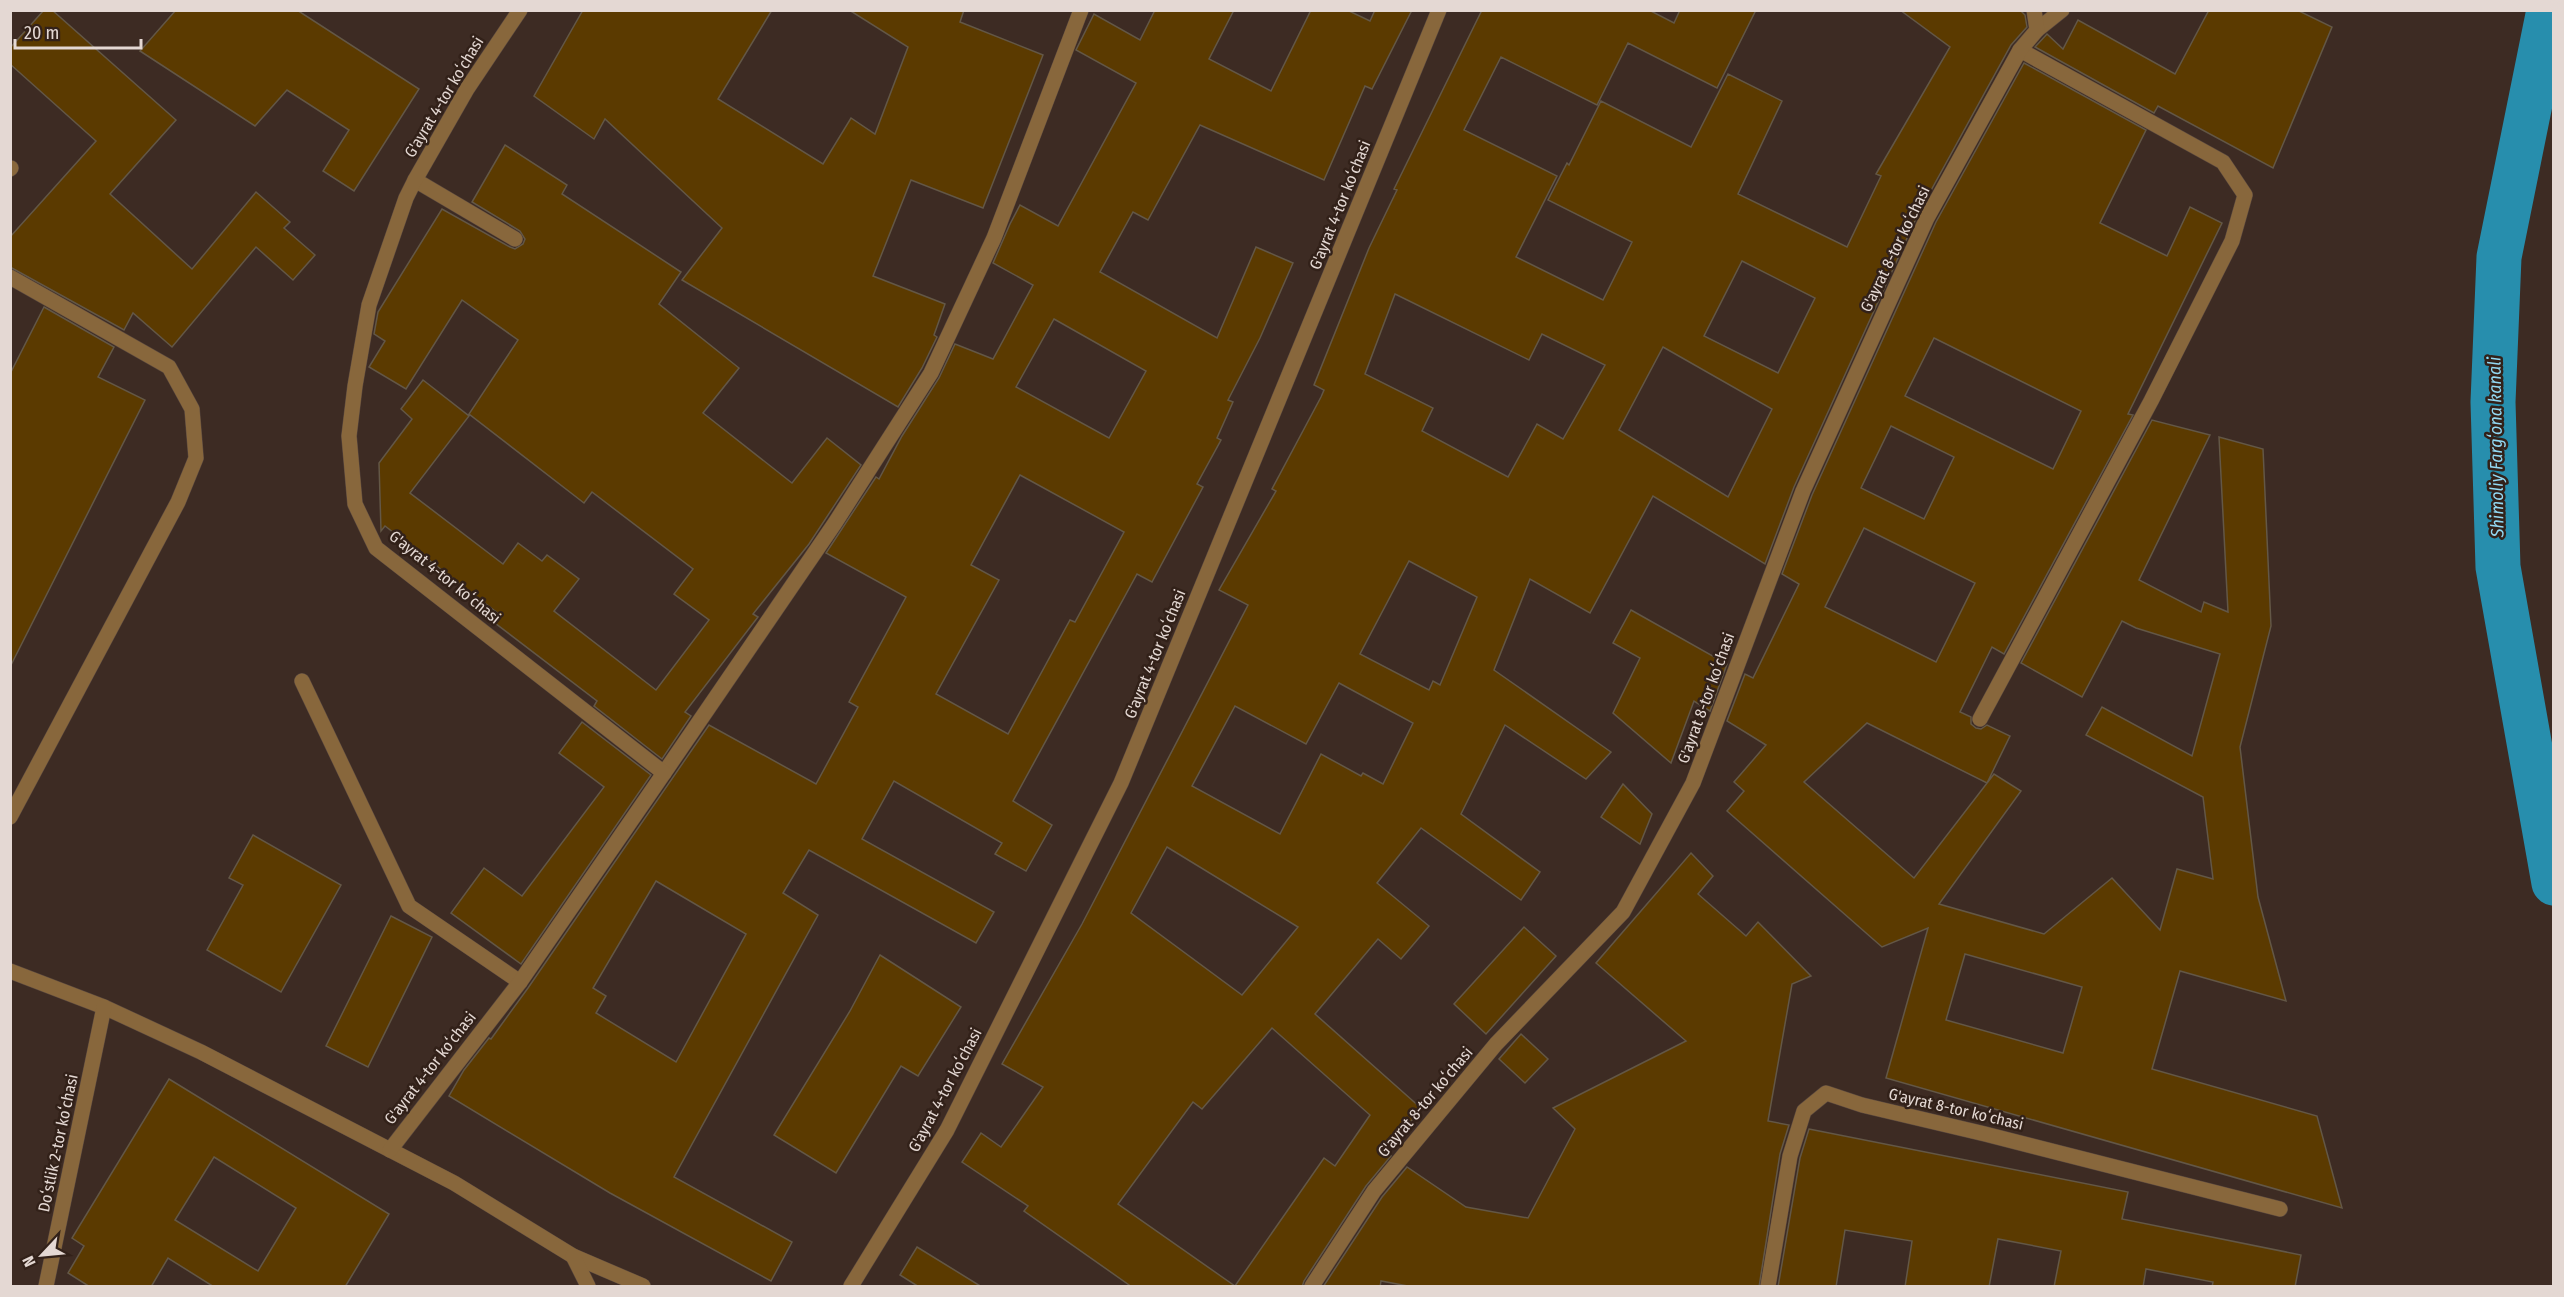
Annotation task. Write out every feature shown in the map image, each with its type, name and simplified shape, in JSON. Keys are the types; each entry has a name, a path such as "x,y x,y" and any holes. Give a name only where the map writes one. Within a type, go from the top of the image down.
{"street":[{"name":"G'ayrat 4-tor koʻchasi","path":"520,10 467,89 415,180 406,198 369,305 349,436 355,504 376,548 664,773"},
{"name":"G'ayrat 4-tor koʻchasi","path":"390,1150 520,982 835,523 931,373 994,238 1081,10"},
{"name":"G'ayrat 4-tor koʻchasi","path":"851,1287 947,1130 1121,783 1439,10"},
{"path":"2034,10 2037,30"},
{"name":"G'ayrat 8-tor koʻchasi","path":"1311,1287 1374,1191 1480,1063 1623,912 1694,783 1803,490 1927,218 2020,50 2037,30 2062,10"},
{"path":"1980,719 2162,380 2232,241 2245,195 2223,162 2020,50"},
{"path":"415,180 515,238"},
{"path":"10,277 169,367 192,409 196,458 178,502 10,817"},
{"path":"302,681 409,906 520,982"},
{"path":"10,971 104,1007 201,1052 454,1183 573,1256 644,1287"},
{"name":"Doʻstlik 2-tor koʻchasi","path":"46,1287 104,1007"},
{"name":"G'ayrat 8-tor koʻchasi","path":"1767,1287 1790,1156 1804,1111 1826,1093 1862,1105 2280,1209"},
{"path":"573,1256 588,1287"}],"building":[{"path":"44,10 52,10 176,120 110,194 192,269 256,192 290,222 284,228 315,255 293,280 256,247 172,347 133,313 124,330 10,267 10,237 96,141 10,64 10,48"},
{"path":"176,10 297,10 419,89 354,191 323,171 349,130 287,90 255,126 140,51"},
{"path":"583,10 772,10 718,99 823,164 851,118 875,134 908,47 849,10 964,10 960,22 1043,55 983,208 911,180 873,276 945,304 934,335 937,337 922,368 898,407 682,280 722,228 605,119 594,139 534,96"},
{"path":"1155,10 1234,10 1209,59 1271,91 1311,10 1347,10 1370,21 1375,10 1412,10 1372,89 1365,86 1324,180 1200,125 1148,220 1133,212 1100,272 1217,338 1256,247 1293,263 1260,338 1228,400 1233,402 1217,438 1221,440 1197,484 1203,487 1152,582 1137,574 1013,801 1052,825 1026,871 995,854 1002,843 894,781 862,839 994,912 976,943 809,850 783,893 818,915 674,1177 792,1242 771,1281 610,1193 449,1096 464,1070 489,1038 491,1039 528,988 709,725 816,784 858,707 849,702 906,597 826,553 876,477 879,479 902,436 939,378 955,344 993,359 1033,285 993,263 1010,224 1020,205 1058,226 1136,83 1076,50 1094,14 1140,40","holes":["1054,319 1146,371 1109,438 1016,387","1020,475 1124,532 1075,622 1070,620 1008,734 936,694 999,580 971,565","656,881 746,934 676,1062 596,1013 606,996 593,988"]},
{"path":"1482,10 1649,10 1674,23 1680,10 1756,10 1717,88 1628,43 1597,105 1501,57 1464,130 1557,176 1516,257 1603,300 1632,242 1548,200 1567,163 1569,165 1601,101 1691,147 1728,74 1782,101 1738,194 1847,247 1881,176 1876,174 1950,47 1900,10 2020,10 2025,15 2027,27 2011,45 1918,214 1794,487 1765,564 1653,496 1590,613 1530,579 1494,670 1611,752 1586,779 1505,725 1461,814 1540,872 1521,900 1421,828 1377,883 1429,926 1401,959 1378,939 1315,1014 1422,1109 1384,1151 1391,1156 1366,1186 1302,1287 1132,1287 1024,1211 1028,1206 962,1162 981,1133 1001,1147 1043,1087 1002,1064 1082,924 1248,605 1219,590 1276,491 1272,489 1321,397 1324,390 1314,385 1369,248 1397,190 1394,189","holes":["1742,261 1815,298 1778,373 1704,336","1395,294 1529,360 1542,334 1605,365 1563,439 1537,424 1508,477 1422,431 1433,408 1365,374","1663,347 1772,409 1728,497 1619,430","1409,561 1477,597 1440,685 1433,681 1429,690 1360,654","1339,683 1413,723 1383,784 1363,773 1361,776 1321,754 1280,834 1192,786 1235,706 1306,744","1167,847 1298,927 1242,995 1131,913","1272,1028 1370,1115 1335,1166 1324,1158 1235,1286 1118,1204 1193,1102 1202,1109"]},
{"path":"2209,10 2297,10 2332,27 2273,168 2158,106 2154,113 2035,47 2047,34 2063,49 2078,20 2175,74"},
{"path":"2024,63 2146,130 2100,223 2167,256 2190,207 2222,223 2128,414 2133,415 2004,654 1992,647 1960,712 1971,717 1971,724 1976,728 1981,729 1987,725 2010,736 1987,783 1867,723 1804,782 1914,878 1994,774 2021,791 1939,904 2044,934 2112,878 2160,930 2177,869 2213,879 2203,797 2086,735 2102,707 2192,756 2220,654 2136,628 2122,621 2082,697 2021,663 2152,420 2210,435 2139,580 2201,612 2204,602 2228,612 2219,437 2263,449 2271,626 2240,747 2258,897 2286,1001 2180,971 2152,1069 2317,1116 2342,1208 1886,1078 1928,928 1882,947 1727,811 1744,791 1734,782 1766,745 1727,721 1745,674 1753,678 1799,584 1782,574 1812,495 1936,222","holes":["1934,338 2081,411 2053,469 1905,396","1891,426 1954,457 1924,519 1861,488","1864,528 1975,583 1936,662 1825,607","1965,954 2082,987 2063,1053 1946,1020"]},
{"path":"505,145 567,185 562,194 681,272 659,304 739,368 703,413 792,483 827,438 861,465 809,544 753,614 758,617 685,712 691,716 662,759 594,706 597,701 495,623 500,615 385,526 381,531 379,463 412,419 401,409 423,380 469,416 410,493 503,564 518,543 542,561 547,555 579,579 554,611 656,690 709,620 674,594 693,569 592,492 584,503 469,414 518,340 462,300 406,389 369,367 385,341 374,334 378,312 442,209 510,247 515,249 523,244 525,239 520,231 472,202"},
{"path":"44,307 114,347 98,377 145,400 10,667 10,374"},
{"path":"1631,610 1727,664 1710,711 1694,701 1671,763 1613,713 1640,658 1613,643"},
{"path":"582,722 651,775 521,964 451,913 484,868 522,896 604,787 559,753"},
{"path":"1623,784 1652,814 1640,844 1601,817"},
{"path":"253,835 341,885 281,992 207,950 243,885 229,878"},
{"path":"1691,853 1713,876 1698,894 1746,936 1758,922 1811,976 1792,984 1768,1121 1789,1125 1780,1154 1759,1287 1413,1287 1381,1281 1380,1287 1323,1287 1382,1197 1407,1167 1466,1207 1528,1218 1575,1129 1553,1108 1686,1041 1596,963"},
{"path":"391,916 432,937 368,1067 326,1046"},
{"path":"1524,927 1556,956 1486,1034 1454,1004"},
{"path":"880,955 961,1007 918,1076 901,1066 836,1173 774,1135 850,1011"},
{"path":"1521,1034 1548,1059 1525,1083 1499,1059"},
{"path":"169,1079 389,1214 345,1287 214,1287 168,1258 151,1287 90,1287 68,1273 84,1246 72,1238","holes":["214,1157 296,1208 258,1271 175,1220"]},
{"path":"1809,1129 2128,1192 2122,1219 2301,1255 2295,1287 2212,1287 2213,1282 2146,1269 2143,1287 2054,1287 2061,1251 1998,1239 1989,1287 1905,1287 1912,1241 1845,1230 1836,1287 1778,1287 1800,1158"},
{"path":"917,1247 982,1287 919,1287 900,1275"}],"waterway":[{"name":"Shimoliy Fargʻona kanali","path":"2549,10 2499,257 2493,402 2498,567 2554,883"}]}
